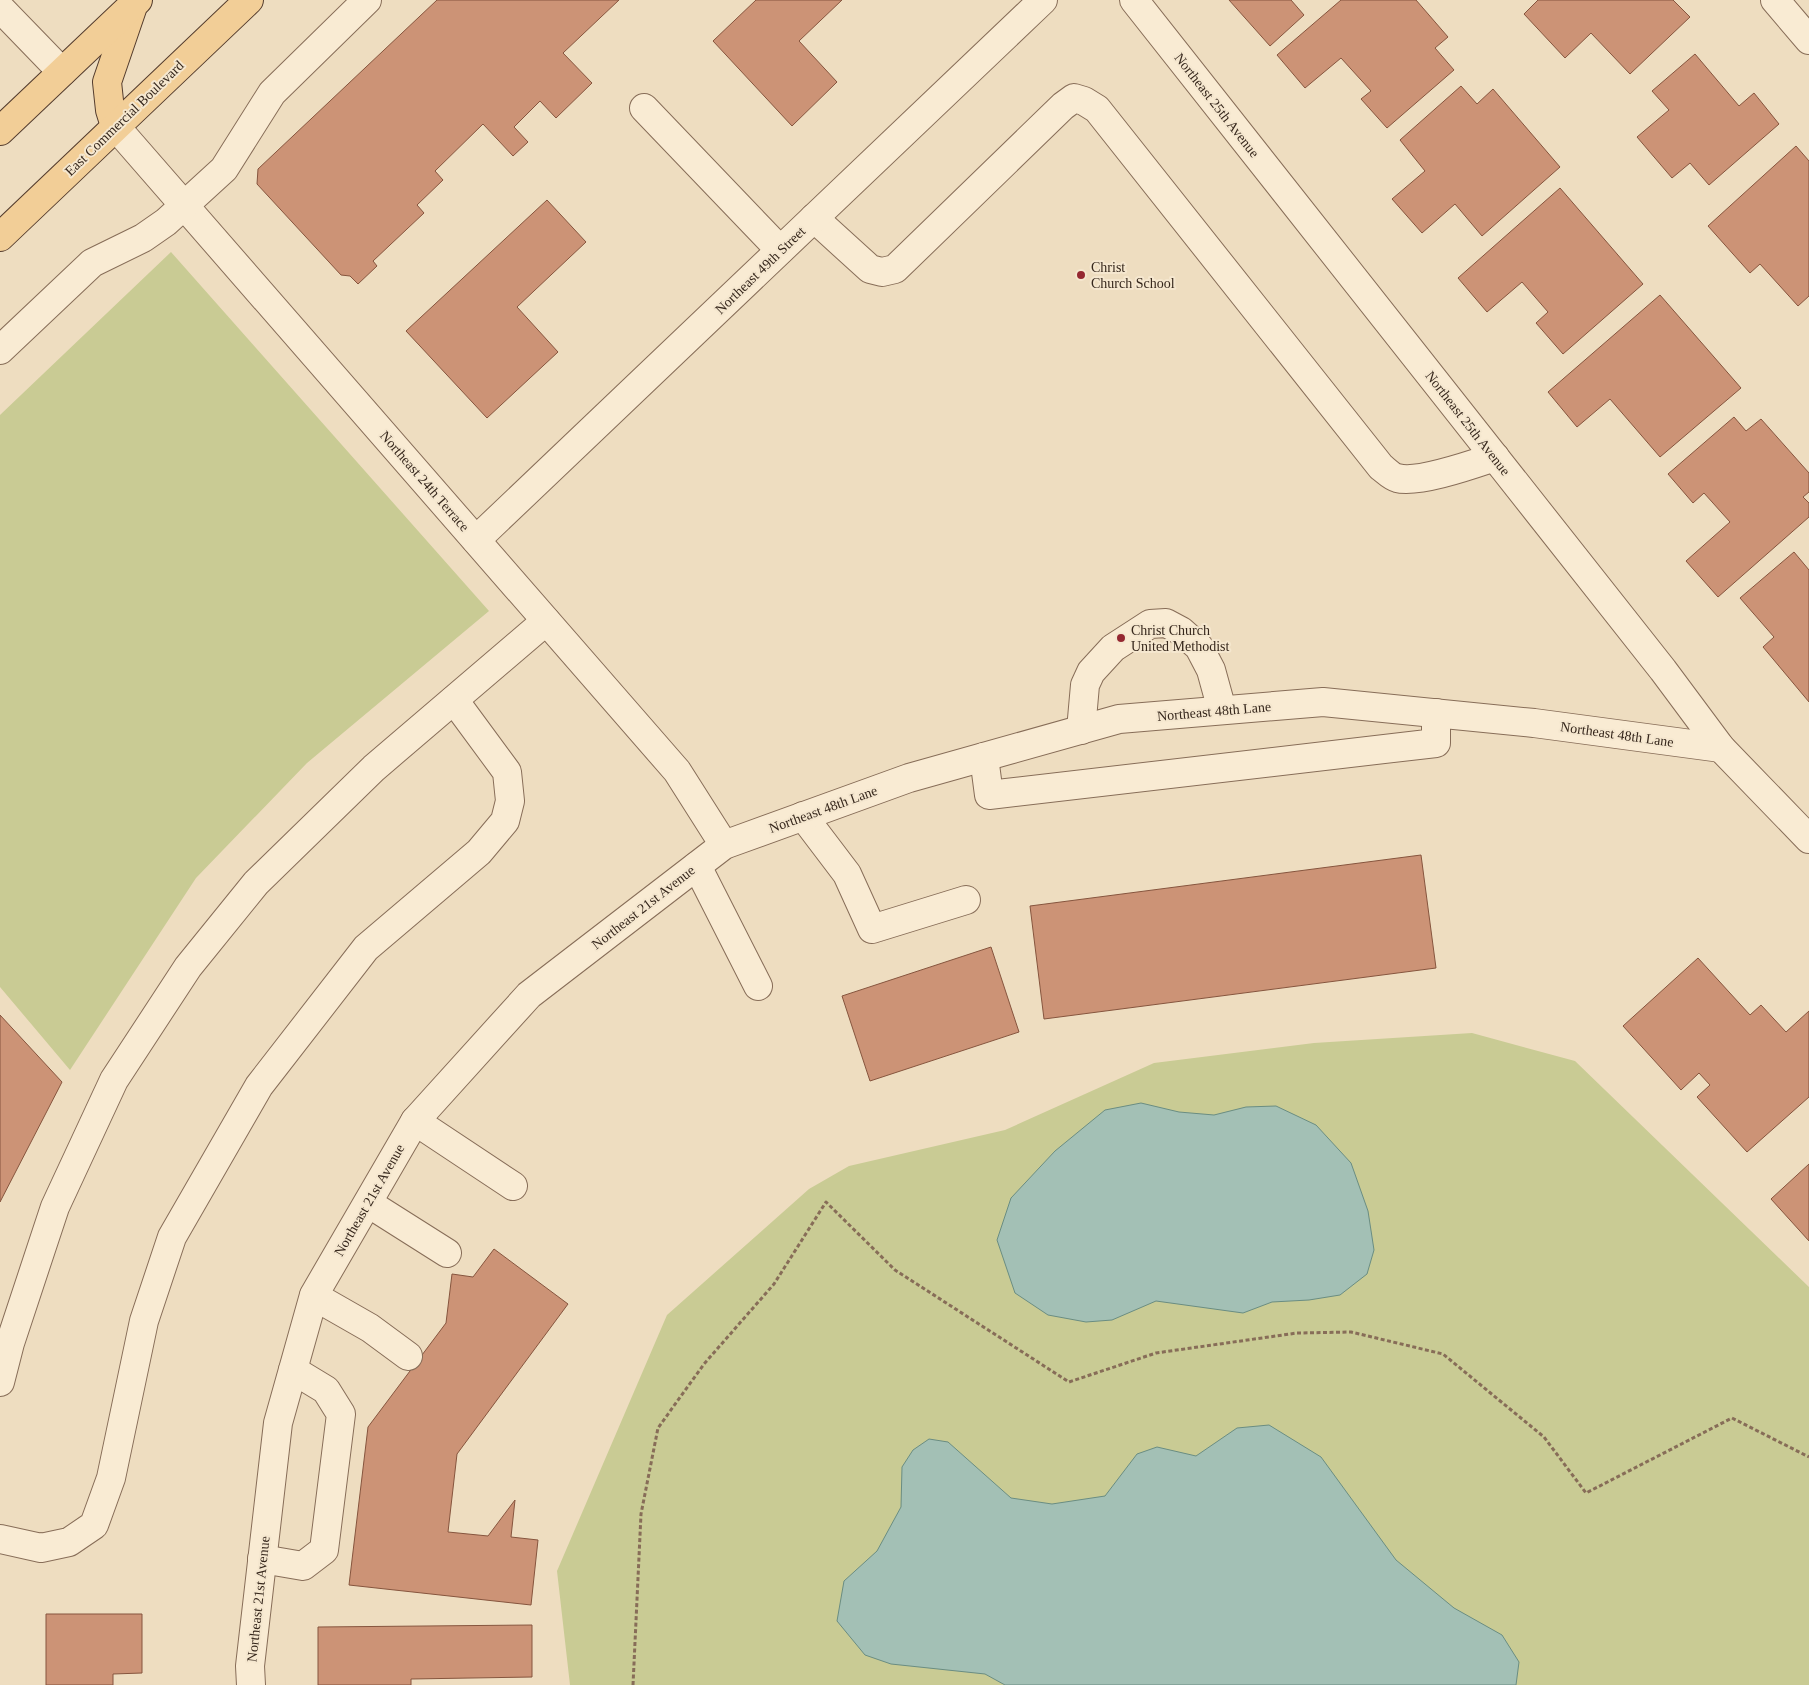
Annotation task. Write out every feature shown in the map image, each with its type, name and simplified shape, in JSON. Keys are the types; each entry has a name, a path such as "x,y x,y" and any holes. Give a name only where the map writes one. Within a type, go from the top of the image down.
{"main road":[{"name":"East Commercial Boulevard","path":"0,237 249,0"},
{"path":"115,126 110,110 107,82 136,2"},
{"path":"0,131 136,2"}],"street":[{"path":"0,350 92,263 143,238 184,206 224,168 272,93 367,0"},
{"name":"Northeast 49th Street","path":"476,540 1043,0"},
{"name":"Northeast 25th Avenue","path":"1134,0 1663,670 1721,748 1809,839"},
{"path":"1775,0 1809,40"},
{"path":"0,8 62,72"},
{"path":"814,218 870,269 882,272 894,269 1063,106 1074,98 1084,101 1097,108 1381,467 1397,478 1420,477 1452,472 1495,457"},
{"path":"644,108 780,250"},
{"name":"Northeast 24th Terrace","path":"115,126 677,771 724,845"},
{"path":"1,1375 54,1207 114,1080 188,967 256,883 374,768 546,621"},
{"path":"1081,730 1085,685 1091,672 1113,648 1150,624 1166,623 1181,631 1199,647 1211,670 1222,710"},
{"path":"0,1539 41,1548 68,1542 94,1525 111,1478 144,1321 172,1237 259,1086 366,948 479,852 505,821 510,801 507,772 454,700"},
{"name":"Northeast 48th Lane","path":"724,845 909,778 1119,719 1323,702 1534,723 1721,748"},
{"path":"984,756 989,795 1436,743 1436,713"},
{"path":"803,816 847,874 872,930 966,900"},
{"name":"Northeast 21st Avenue","path":"252,1685 250,1666 278,1423 314,1296 415,1121 529,995 724,845"},
{"path":"697,866 758,986"},
{"path":"415,1121 513,1186"},
{"path":"368,1203 447,1253"},
{"path":"314,1296 370,1328 408,1356"},
{"path":"262,1559 303,1566 324,1550 341,1414 326,1390 293,1370"}],"path":[{"path":"633,1685 641,1514 658,1428 704,1364 774,1284 826,1202 895,1270 1069,1382 1156,1353 1297,1333 1351,1332 1443,1354 1544,1437 1586,1494 1732,1418 1809,1458"}],"green space":[{"path":"171,252 489,611 307,763 196,878 70,1070 0,987 0,415"},
{"path":"1472,1033 1575,1061 1809,1287 1809,1685 570,1685 557,1571 667,1315 809,1189 849,1166 1005,1130 1154,1063 1314,1043"}],"shaded area":[{"path":"1141,1103 1179,1112 1214,1115 1246,1107 1276,1106 1316,1125 1351,1163 1368,1211 1374,1250 1367,1274 1340,1295 1309,1300 1272,1302 1243,1313 1156,1301 1112,1320 1086,1322 1048,1315 1015,1293 997,1240 1011,1198 1055,1151 1105,1110"},
{"path":"1269,1425 1321,1457 1396,1560 1454,1608 1502,1635 1519,1662 1516,1685 1005,1685 985,1674 891,1664 865,1655 837,1621 844,1581 877,1551 901,1507 902,1467 913,1450 929,1439 948,1442 1011,1498 1052,1504 1105,1496 1137,1454 1157,1447 1196,1456 1237,1428"}],"building":[{"path":"437,0 619,0 563,53 592,83 556,118 540,101 514,127 528,142 513,156 483,124 435,171 443,180 417,205 424,213 373,261 377,266 358,284 350,276 341,275 257,184 258,169"},
{"path":"756,0 842,0 799,41 837,82 792,126 713,41"},
{"path":"1229,0 1291,0 1304,15 1270,46"},
{"path":"1341,0 1416,0 1448,37 1435,48 1454,70 1387,128 1361,99 1371,91 1341,58 1305,88 1277,55"},
{"path":"1538,0 1673,0 1690,17 1630,74 1591,33 1565,58 1524,14"},
{"path":"1695,54 1739,106 1754,93 1779,124 1709,185 1690,163 1672,178 1637,137 1669,110 1652,91"},
{"path":"1461,86 1477,104 1493,89 1560,167 1482,236 1455,204 1422,233 1392,199 1425,171 1400,140"},
{"path":"1796,146 1809,161 1809,296 1798,306 1760,264 1750,273 1708,226"},
{"path":"1560,188 1643,284 1563,354 1536,323 1548,312 1522,282 1487,312 1458,278"},
{"path":"547,200 586,242 517,307 558,352 487,418 406,331"},
{"path":"1660,295 1741,388 1660,457 1610,399 1577,427 1548,392"},
{"path":"1734,417 1746,431 1761,419 1809,473 1809,492 1803,497 1809,503 1809,517 1718,597 1686,561 1730,522 1704,493 1693,503 1668,474"},
{"path":"1794,552 1809,570 1809,702 1763,647 1774,637 1740,598"},
{"path":"1421,855 1436,968 1044,1019 1030,906"},
{"path":"991,947 1019,1032 870,1081 842,996"},
{"path":"1698,958 1750,1015 1761,1005 1786,1032 1809,1011 1809,1097 1747,1152 1697,1097 1710,1085 1699,1073 1681,1090 1623,1026"},
{"path":"0,1015 62,1082 0,1202"},
{"path":"1809,1164 1809,1241 1771,1199"},
{"path":"494,1249 568,1304 457,1454 448,1532 488,1536 515,1500 511,1537 538,1540 531,1605 349,1585 368,1427 446,1323 452,1274 473,1277"},
{"path":"46,1614 142,1614 142,1673 113,1674 113,1685 46,1685"},
{"path":"532,1625 532,1677 411,1679 411,1685 318,1685 318,1627"}],"place":[{"name":"Christ Church School","path":"1081,275"},
{"name":"Christ Church United Methodist","path":"1121,638"}]}
